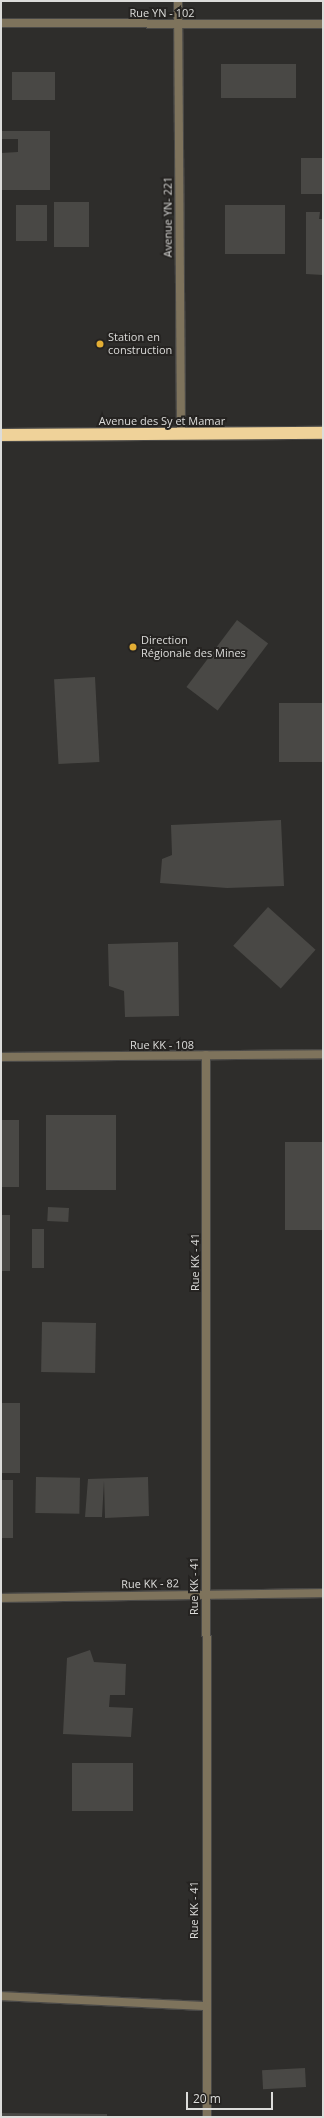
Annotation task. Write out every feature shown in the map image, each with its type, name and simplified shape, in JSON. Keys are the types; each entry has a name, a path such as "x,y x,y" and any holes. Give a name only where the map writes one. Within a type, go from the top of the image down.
{"highway":[{"name":"Avenue des Sy et Mamar","path":"1,435 323,433"}],"street":[{"name":"Avenue YN- 221","path":"178,1 181,434"},
{"name":"Rue YN - 102","path":"1,24 323,24"},
{"name":"Rue KK - 108","path":"1,1057 323,1054"},
{"name":"Rue KK - 41","path":"206,1055 205,2006 207,2117"},
{"name":"Rue KK - 82","path":"1,1598 323,1593"},
{"path":"1,1996 205,2006"}],"building":[{"path":"221,64 296,64 296,98 221,98"},
{"path":"12,72 55,72 55,100 12,100"},
{"path":"1,131 50,131 50,190 1,190 1,153 18,152 18,139 1,139"},
{"path":"301,158 323,158 323,194 301,194"},
{"path":"54,202 89,202 89,247 54,247"},
{"path":"16,205 47,205 47,241 16,241"},
{"path":"225,205 285,205 285,254 225,254"},
{"path":"306,212 320,212 319,219 323,219 323,275 306,274"},
{"path":"237,620 268,643 218,711 186,687"},
{"path":"95,677 99,762 59,764 54,679"},
{"path":"279,703 322,703 322,762 279,762"},
{"path":"281,820 284,886 227,888 160,883 162,859 172,855 171,825"},
{"path":"268,907 316,950 281,988 233,946"},
{"path":"178,942 179,1016 125,1017 124,991 109,986 108,944"},
{"path":"46,1115 116,1115 116,1190 46,1190"},
{"path":"1,1120 19,1120 19,1187 1,1187"},
{"path":"285,1142 323,1142 323,1230 285,1230"},
{"path":"48,1207 69,1208 68,1222 47,1221"},
{"path":"1,1215 10,1215 10,1271 1,1271"},
{"path":"32,1229 44,1229 44,1268 32,1268"},
{"path":"42,1322 96,1323 95,1373 41,1372"},
{"path":"1,1403 20,1403 20,1473 1,1473"},
{"path":"36,1477 80,1478 79,1514 35,1513"},
{"path":"148,1477 149,1516 105,1518 104,1481 102,1517 85,1517 88,1479"},
{"path":"1,1480 13,1480 13,1538 1,1538"},
{"path":"90,1650 94,1662 126,1664 125,1695 110,1695 109,1707 133,1708 131,1737 63,1734 67,1658"},
{"path":"72,1763 133,1763 133,1811 72,1811"},
{"path":"305,2068 306,2087 263,2089 262,2070"},
{"path":"1,2113 107,2114 107,2117 1,2117"}],"place":[{"name":"Station en construction","path":"100,344"},
{"name":"Direction Régionale des Mines","path":"133,647"}]}
